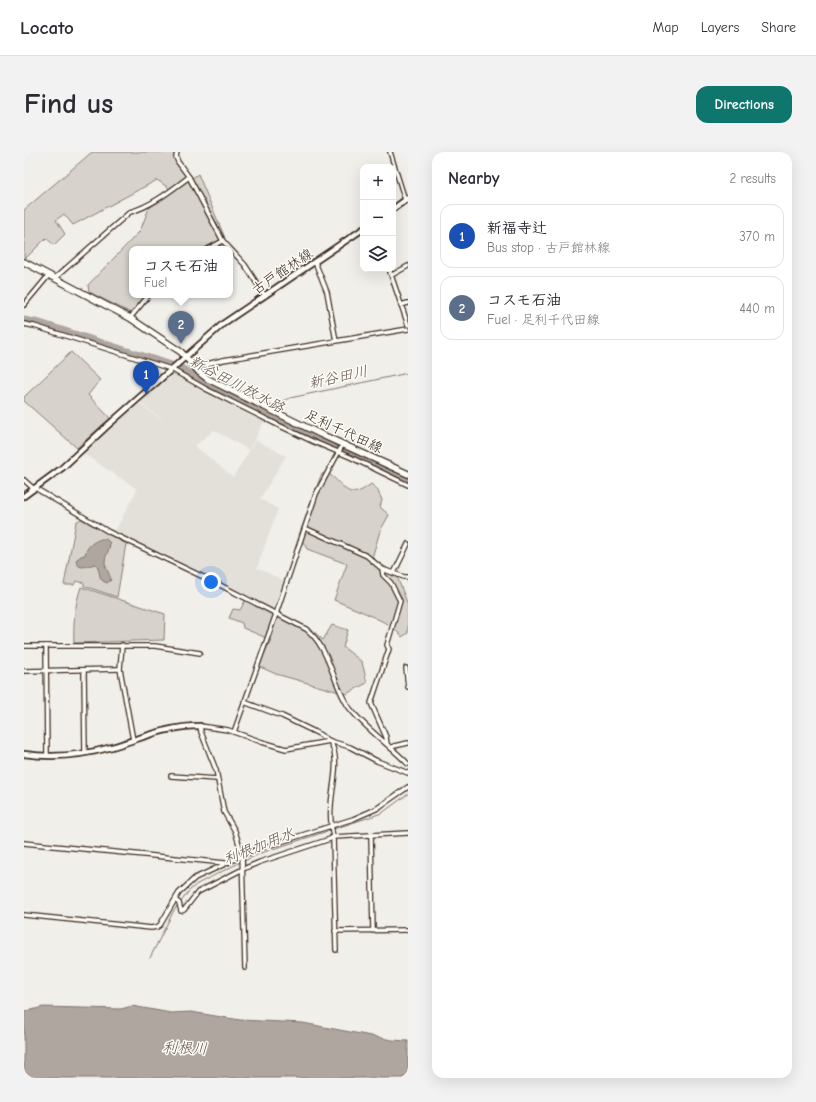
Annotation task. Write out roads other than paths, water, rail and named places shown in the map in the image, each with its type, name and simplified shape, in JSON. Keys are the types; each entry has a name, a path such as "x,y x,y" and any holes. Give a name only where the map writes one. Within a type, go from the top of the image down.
{"main road":[{"path":"396,207 407,199"},
{"name":"古戸館林線","path":"172,368 224,323 360,231"},
{"name":"足利千代田線","path":"24,262 130,318 181,352 203,376 217,384 343,445 408,474"},
{"path":"24,496 62,468 172,368"},
{"path":"24,754 47,755 85,753 110,747 174,727 200,726"}],"street":[{"path":"177,152 176,157 178,162 190,177 223,241 228,246"},
{"path":"390,152 407,199"},
{"path":"55,278 130,212 141,209 155,202 190,177"},
{"path":"214,246 223,241"},
{"path":"233,252 245,265 265,296"},
{"path":"315,262 327,292 336,341"},
{"path":"392,275 408,266"},
{"path":"390,272 408,324"},
{"path":"24,305 50,275"},
{"path":"130,318 147,298"},
{"path":"402,305 408,303"},
{"path":"24,324 172,368 206,389 408,486"},
{"path":"195,367 223,360 408,329"},
{"path":"234,732 276,614 316,494 343,445"},
{"path":"24,480 35,489 109,532 216,583 313,634 320,645 342,696 350,708 408,764"},
{"path":"305,528 367,556 382,569 408,577"},
{"path":"394,573 408,544"},
{"path":"382,569 383,575 391,583 400,601 387,645 389,650 371,703 386,737 387,744"},
{"path":"122,645 120,669 132,740"},
{"path":"24,646 155,646 200,653"},
{"path":"46,646 47,755"},
{"path":"406,668 408,687"},
{"path":"24,671 84,671 120,669"},
{"path":"84,671 85,753"},
{"path":"244,702 282,716 330,741 350,747 408,773"},
{"path":"245,968 242,856 235,831 224,812 216,770 200,726 234,732 286,749 330,741"},
{"path":"330,741 332,744 335,775 331,806 331,829 333,837 336,950"},
{"path":"391,748 408,743"},
{"path":"171,776 217,779"},
{"path":"24,915 153,928 160,925 179,893 190,881 260,848 331,829 376,809 408,787"},
{"path":"175,900 179,903 181,911 184,910 198,892 243,869 333,837 408,833"},
{"path":"371,835 373,931"},
{"path":"24,843 226,864"},
{"path":"335,931 408,930"}],"water":[{"path":"101,539 106,539 110,543 105,561 111,580 107,583 100,578 96,564 81,567 77,564 76,560 85,555 87,549 91,545"},
{"name":"利根川","path":"132,1006 171,1013 191,1012 240,1020 303,1023 392,1040 408,1041 408,1078 24,1078 24,1012 43,1007 121,1009"}],"waterway":[{"name":"新谷田川放水路","path":"24,320 40,323 181,368 211,386 285,424 338,447 408,481"},
{"name":"新谷田川","path":"277,409 283,401 290,398 408,373"},
{"name":"利根加用水","path":"244,861 261,853 382,813 408,794"},
{"name":"利根加用水","path":"180,903 189,891 197,884 241,862"},
{"name":"利根加用水","path":"150,958 178,905"}],"place":[{"name":"コスモ石油","path":"181,344"},
{"name":"新福寺辻","path":"146,394"}]}
